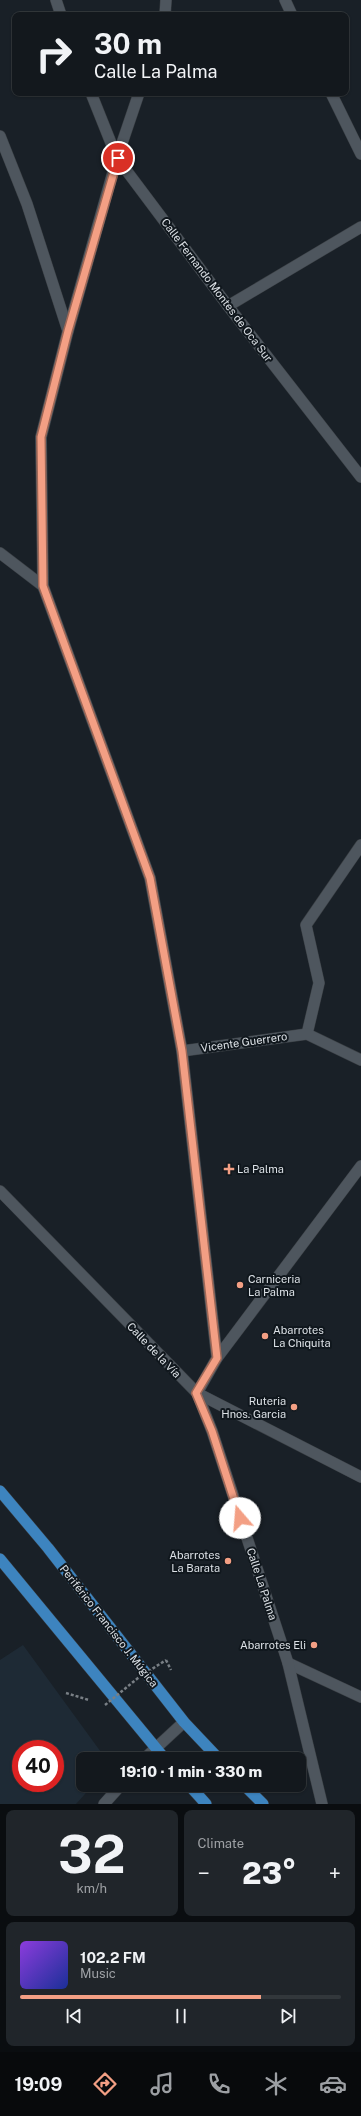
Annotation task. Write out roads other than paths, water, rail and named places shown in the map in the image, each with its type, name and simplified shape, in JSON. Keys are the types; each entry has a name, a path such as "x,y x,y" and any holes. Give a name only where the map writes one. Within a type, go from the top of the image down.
{"main road":[{"name":"Periférico Francisco J. Múgica","path":"0,1491 48,1548 184,1722 212,1752"},
{"path":"0,1559 159,1752"},
{"path":"195,1792 206,1804"},
{"path":"251,1792 262,1804"}],"street":[{"path":"56,0 60,12"},
{"path":"165,12 166,0"},
{"path":"285,0 291,12"},
{"name":"Calle Fernando Montes de Oca Sur","path":"91,96 118,158 228,306 361,477"},
{"path":"138,96 118,158 68,331 41,437 43,586 150,878 182,1051 217,1358"},
{"path":"332,96 361,154"},
{"path":"0,136 26,204 68,331"},
{"path":"228,306 361,227"},
{"path":"0,553 43,586"},
{"path":"361,845 306,925 319,983 307,1034 361,1060"},
{"name":"Vicente Guerrero","path":"182,1051 307,1034"},
{"path":"196,1393 217,1358 361,1166"},
{"name":"Calle de la Vía","path":"0,1191 196,1393 361,1477"},
{"name":"Calle La Palma","path":"196,1393 212,1431 288,1663 322,1804"},
{"path":"288,1663 361,1697"},
{"path":"150,1752 184,1722"},
{"path":"104,1804 115,1792"}],"place":[{"name":"La Palma","path":"229,1169"},
{"name":"Carniceria La Palma","path":"240,1285"},
{"name":"Abarrotes La Chiquita","path":"265,1336"},
{"name":"Ruteria Hnos. Garcia","path":"294,1407"},
{"name":"Abarrotes La Barata","path":"228,1561"},
{"name":"Abarrotes Eli","path":"314,1645"}]}
